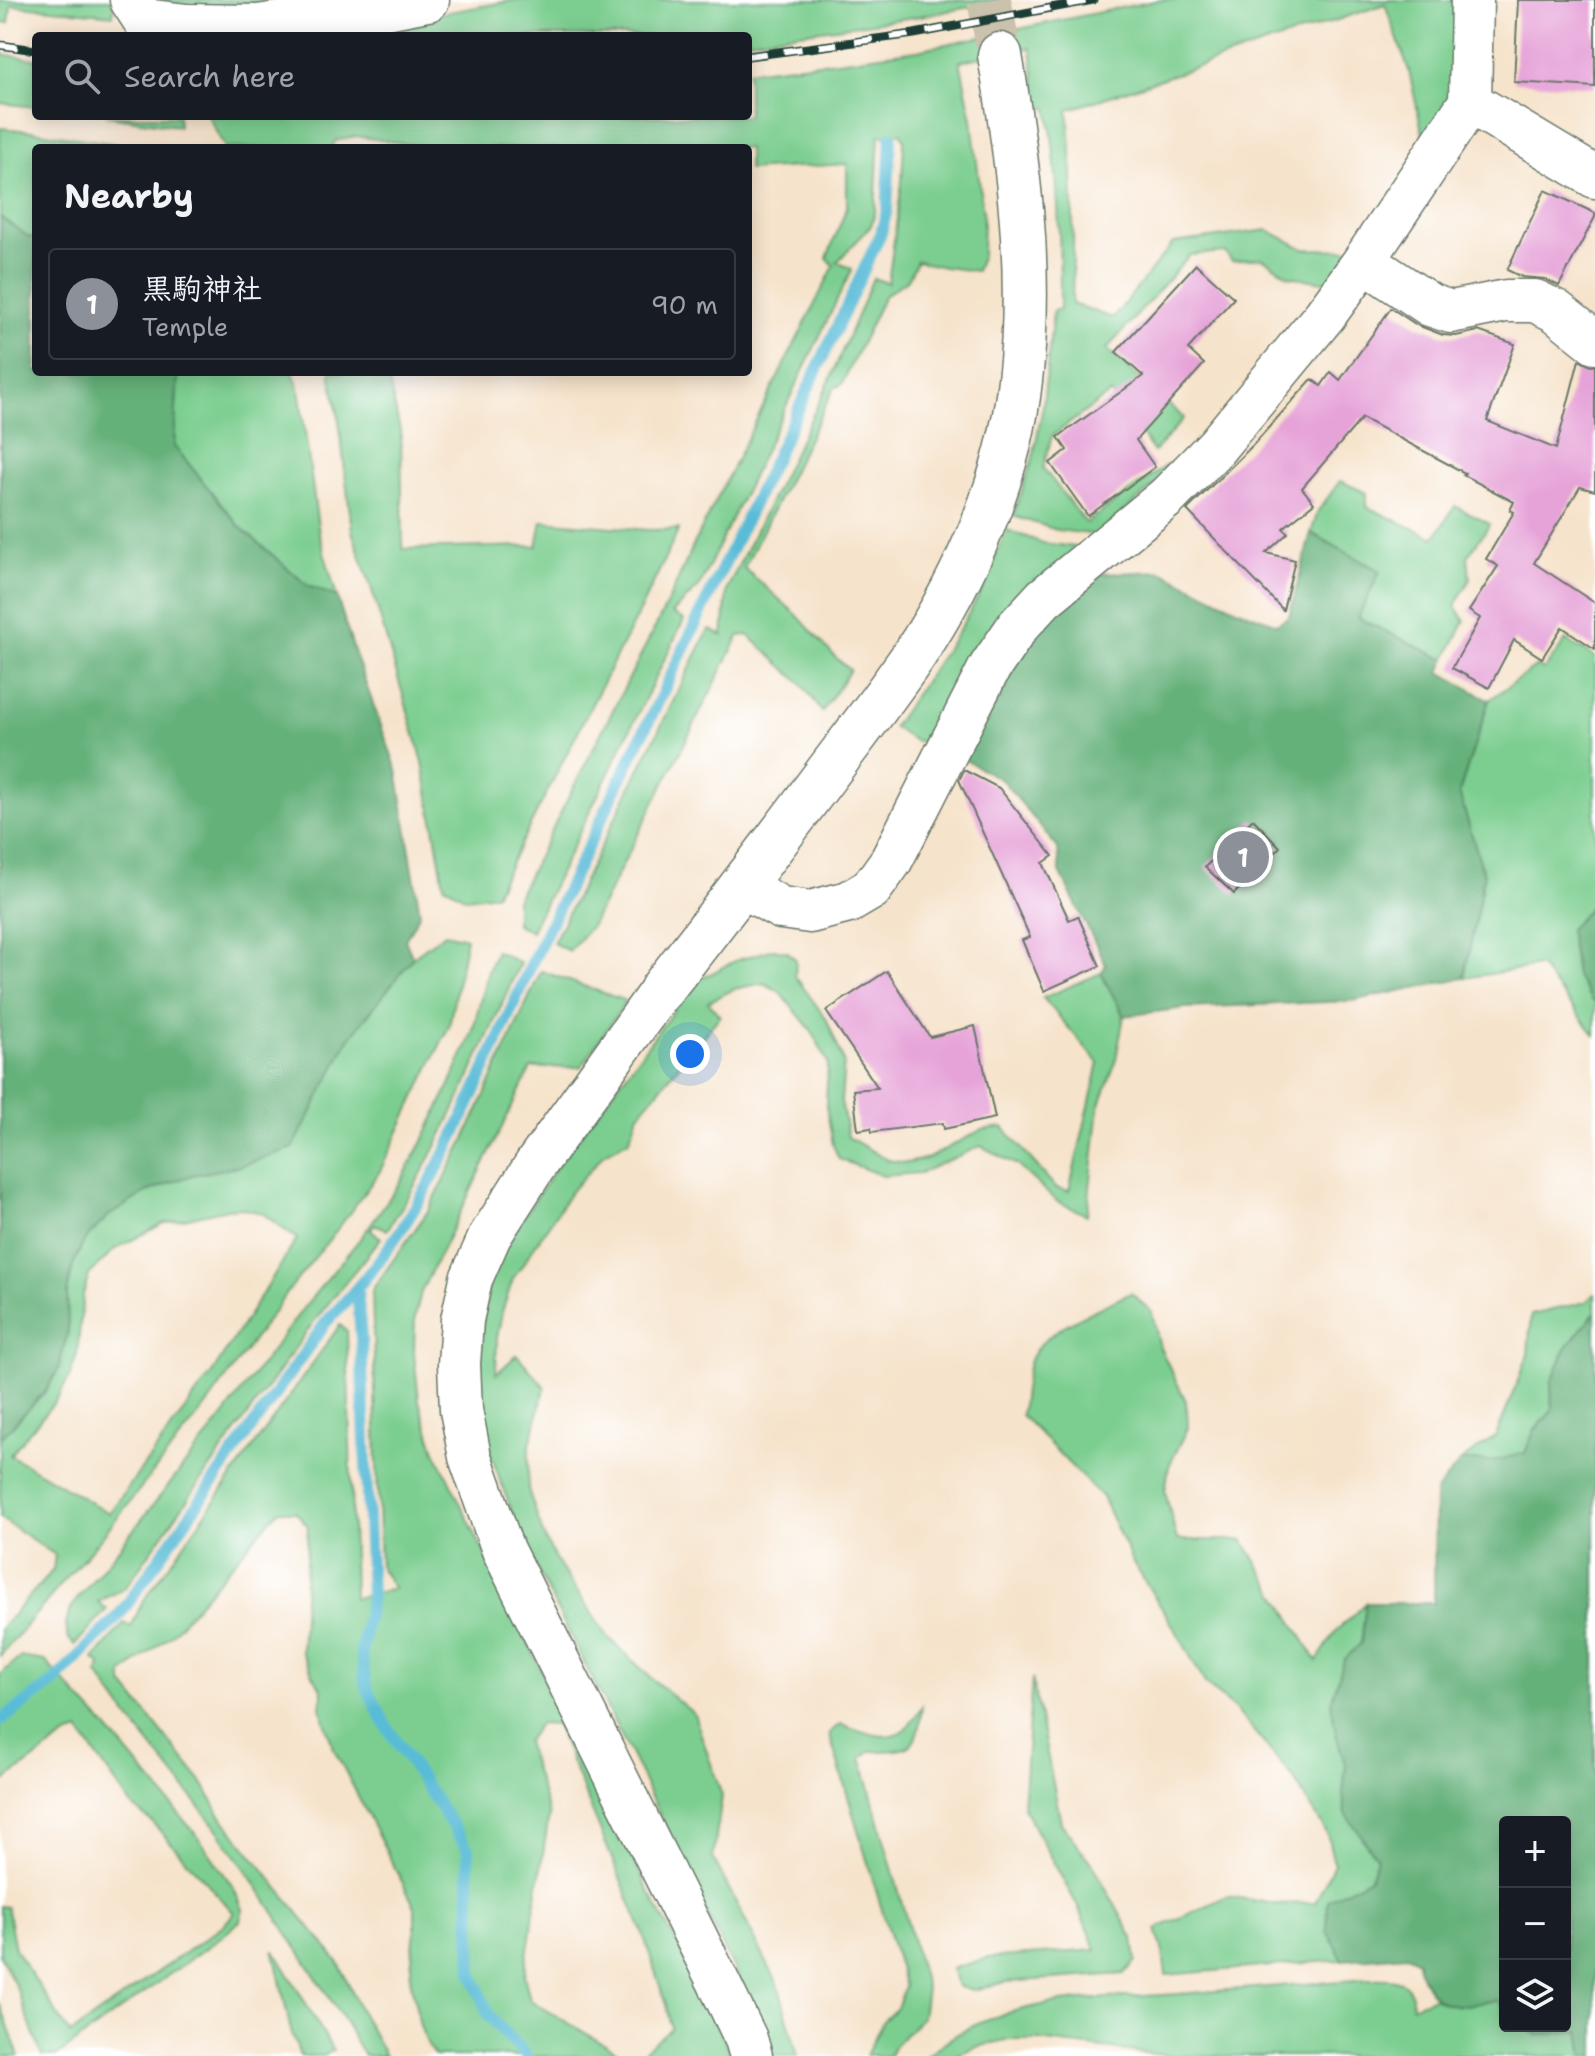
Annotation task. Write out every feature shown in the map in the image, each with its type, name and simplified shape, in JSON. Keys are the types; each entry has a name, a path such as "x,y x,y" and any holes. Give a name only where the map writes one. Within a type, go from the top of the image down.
{"street":[{"path":"131,0 144,20 224,27 257,26 428,0"},
{"path":"742,886 781,908 810,912 849,902 871,889 891,861 990,667 1018,626 1044,598 1167,497 1216,447 1325,315 1364,261 1470,102 1472,0"},
{"path":"751,2056 746,2039 709,1963 503,1550 470,1457 461,1410 459,1364 462,1320 471,1279 490,1236 536,1164 662,989 915,653 957,581 988,511 1008,445 1020,383 1026,318 1021,194 1000,55"},
{"path":"1470,102 1595,177"},
{"path":"1364,261 1430,305 1451,312 1506,301 1535,301 1556,311 1595,342"}],"green space":[{"path":"0,0 110,0 114,7 113,15 11,5 9,23 0,22"},
{"path":"160,0 370,0 258,15 169,6"},
{"path":"515,0 1008,0 915,17 752,39 752,32 288,32 373,26"},
{"path":"1159,0 1458,0 1456,99 1425,144 1409,71 1385,4 1068,110 1073,207 1072,304 1113,318 1173,243 1268,230 1304,249 1354,250 1329,283 1289,276 1262,258 1232,261 1225,252 1190,255 1107,349 1184,418 1154,452 1111,393 1052,436 1043,468 1086,523 1170,463 1176,466 1098,535 1057,530 1013,516 1033,458 1043,406 1053,311 1060,309 1055,159 1048,108 1038,107 1031,48 960,61 972,119 983,214 982,255 976,271 917,261 908,279 884,296 842,384 834,388 744,568 796,614 850,670 822,712 802,684 748,635 739,636 592,925 569,951 553,943 709,629 723,636 727,589 829,382 873,278 888,283 902,182 904,141 901,133 879,136 875,212 871,226 837,262 852,269 699,587 672,613 684,620 531,931 516,924 516,900 834,266 827,258 847,207 847,164 752,170 752,144 409,144 356,136 334,144 223,144 210,120 752,120 752,71 917,50"},
{"path":"0,54 32,58 32,107 0,103"},
{"path":"135,120 178,120 179,126"},
{"path":"0,128 116,144 32,144 32,238 0,217"},
{"path":"0,217 32,238 32,376 178,376 174,446 239,526 308,586 337,597 397,770 420,913 405,940 413,957 349,1039 293,1148 240,1166 192,1175 146,1192 107,1217 84,1241 73,1265 67,1293 68,1331 58,1370 46,1390 0,1439"},
{"path":"178,376 294,376 299,389 319,534 337,597 308,586 239,526 174,446"},
{"path":"331,376 388,376 401,435 403,549 537,546 542,521 649,530 679,529 495,894 466,898 444,885 423,762 352,531"},
{"path":"1340,481 1367,493 1367,507 1434,538 1455,506 1490,524 1468,556 1470,579 1455,606 1465,621 1445,660 1358,618 1380,571 1311,533 1318,511"},
{"path":"1007,530 1043,543 1083,548 936,742 915,741 893,727 956,635 981,592"},
{"path":"1311,533 1380,571 1358,618 1445,660 1440,672 1489,700 1459,793 1484,875 1464,978 1351,1001 1185,1008 1124,1016 1101,973 1106,965 1060,872 1058,848 1003,781 962,758 1033,630 1097,574 1161,571 1235,608 1277,624 1289,616"},
{"path":"1566,640 1595,657 1595,903 1569,929 1592,1001 1595,1001 1595,1035 1539,966 1464,978 1484,875 1459,793 1489,700 1537,666 1544,670"},
{"path":"1595,903 1595,1001 1592,1001 1576,976 1569,929"},
{"path":"445,933 466,938 449,1026 380,1171 286,1294 210,1401 99,1540 0,1656 0,1629 53,1570 55,1555 0,1518 0,1439 46,1391 58,1370 68,1331 67,1293 73,1265 84,1241 107,1217 146,1192 192,1175 240,1166 293,1148 349,1039 413,957","holes":["241,1208 262,1213 297,1239 212,1373 109,1513 10,1455 58,1398 70,1376 77,1354 83,1295 89,1275 115,1249 162,1224 227,1209"]},
{"path":"773,949 788,952 796,960 795,976 827,1020 844,1062 841,1102 848,1137 888,1160 907,1163 929,1158 981,1130 1003,1127 1056,1188 1069,1191 1099,1063 1043,998 1101,973 1124,1016 1115,1064 1099,1107 1087,1215 1056,1201 1017,1165 981,1146 920,1173 883,1176 839,1159 833,1145 826,1106 828,1063 812,1031 779,991 764,983 734,989 708,1002 720,1016 638,1115 629,1140 605,1153 571,1191 513,1279 502,1312 497,1338 496,1374 517,1355 545,1387 529,1448 528,1489 544,1537 555,1559 608,1637 694,1714 722,1796 713,1858 778,1984 798,2056 772,2056 764,2032 632,1757 523,1542 490,1452 475,1364 490,1279 511,1236 557,1166 695,982 735,961"},
{"path":"496,951 520,963 459,1100 407,1198 387,1230 375,1224 370,1230 381,1238 315,1320 125,1588 98,1602 107,1609 75,1645 68,1638 66,1625 70,1608 225,1414 400,1183 450,1085 472,1033"},
{"path":"541,971 626,1001 581,1067 531,1068 421,1292 415,1317 414,1353 419,1401 435,1451 732,2056 638,2056 671,2028 666,2005 642,1930 556,1725 539,1724 526,1742 549,1815 524,1975 530,2000 624,2056 435,2056 420,2026 410,1978 415,1907 334,1749 321,1710 322,1691 301,1652 308,1526 296,1512 279,1510 172,1634 123,1673 123,1684 205,1786 219,1814 339,1963 385,2056 364,2056 251,1877 126,1714 98,1674 101,1665 94,1659 124,1623 131,1627 142,1603 340,1325 347,1331 354,1598 394,1589 380,1567 372,1290 428,1211 465,1139"},
{"path":"1131,1293 1152,1312 1160,1348 1186,1401 1188,1428 1169,1466 1165,1491 1177,1540 1243,1540 1317,1661 1336,1631 1366,1603 1361,1643 1344,1660 1336,1734 1346,1766 1343,1795 1362,1839 1377,1858 1370,1878 1327,1931 1343,1960 1166,1975 1156,1929 1227,1896 1276,1904 1315,1903 1334,1864 1327,1833 1292,1776 1234,1708 1205,1683 1132,1561 1102,1497 1021,1415 1027,1370 1038,1347 1061,1328"},
{"path":"1595,1293 1595,1312 1566,1348 1551,1383 1552,1411 1534,1431 1525,1454 1493,1461 1461,1461 1496,1436 1528,1355 1531,1315 1586,1302"},
{"path":"1595,1312 1595,2056 1584,2056 1580,2031 1571,2032 1571,1816 1499,1816 1499,2002 1497,2000 1457,2005 1441,2001 1426,1985 1418,1961 1407,1955 1343,1960 1327,1931 1328,1900 1370,1878 1377,1858 1346,1814 1343,1795 1346,1766 1336,1734 1331,1702 1344,1660 1361,1643 1366,1603 1434,1603 1435,1492 1461,1461 1493,1461 1525,1453 1534,1431 1552,1411 1551,1383 1566,1348"},
{"path":"21,1657 45,1661 108,1729 199,1838 233,1887 243,1909 240,1921 225,1934 57,2056 42,2056 16,1987 0,1955 0,1906 7,1907 15,1949 70,2034 225,1924 234,1913 152,1822 132,1806 79,1731 65,1737 0,1784 0,1674"},
{"path":"1032,1678 1061,1823 1095,1868 1133,1938 1136,1961 1124,1974 1006,1982 974,1990 958,1987 951,1969 987,1958 1096,1950 1077,1905 1023,1807"},
{"path":"922,1706 918,1732 909,1745 903,1749 869,1751 861,1758 926,1988 922,2017 889,2056 866,2056 882,2022 897,2008 905,1987 829,1733 840,1724 874,1735 900,1733"},
{"path":"275,1951 333,2050 324,2056 300,2056 290,2027"},
{"path":"1368,1979 1392,1980 1408,1988 1412,2006 1434,1997 1456,2005 1497,2000 1499,2032 1532,2032 1536,2035 1580,2031 1584,2056 1170,2056 1038,2040 1005,2040 954,2056 927,2056 954,2036 983,2021 1014,2011 1079,2000"},
{"path":"0,2004 19,2056 0,2056"},
{"path":"1532,2032 1569,2032 1536,2035"}],"building":[{"path":"1518,0 1595,0 1595,87 1514,82"},
{"path":"1545,190 1595,213 1559,286 1545,279 1522,277 1507,270"},
{"path":"1196,264 1234,298 1188,349 1204,364 1136,440 1155,467 1088,516 1050,463 1067,450 1058,437 1143,376 1116,352"},
{"path":"1391,308 1417,325 1443,335 1456,336 1478,331 1515,344 1487,421 1556,449 1579,360 1595,365 1595,491 1580,487 1534,563 1595,603 1595,649 1562,627 1542,658 1514,640 1489,688 1452,668 1480,618 1469,611 1498,566 1486,559 1514,512 1510,510 1514,502 1362,418 1302,488 1314,503 1283,528 1288,533 1266,553 1295,560 1283,610 1187,510 1253,445 1312,379 1321,386 1331,372 1340,380"},
{"path":"964,770 999,788 1053,856 1043,863 1069,920 1078,916 1100,966 1044,991 1022,940 1030,937 959,780"},
{"path":"1253,819 1280,847 1234,894 1205,867"},
{"path":"887,971 930,1037 975,1026 995,1118 944,1129 943,1123 872,1132 871,1128 858,1130 853,1090 878,1088 826,1011"}],"waterway":[{"path":"0,1721 54,1682 121,1613 326,1322 386,1252 435,1173 546,933 881,233 887,210 891,137"},
{"path":"357,1289 371,1596 361,1651 366,1686 385,1724 468,1849 472,1973 489,2016 526,2056"}],"tunnel":[{"path":"989,0 1000,55"}],"railway":[{"path":"752,55 914,34 1093,0"},
{"path":"0,45 32,49"}],"place":[{"name":"黒駒神社","path":"1243,857"}]}
